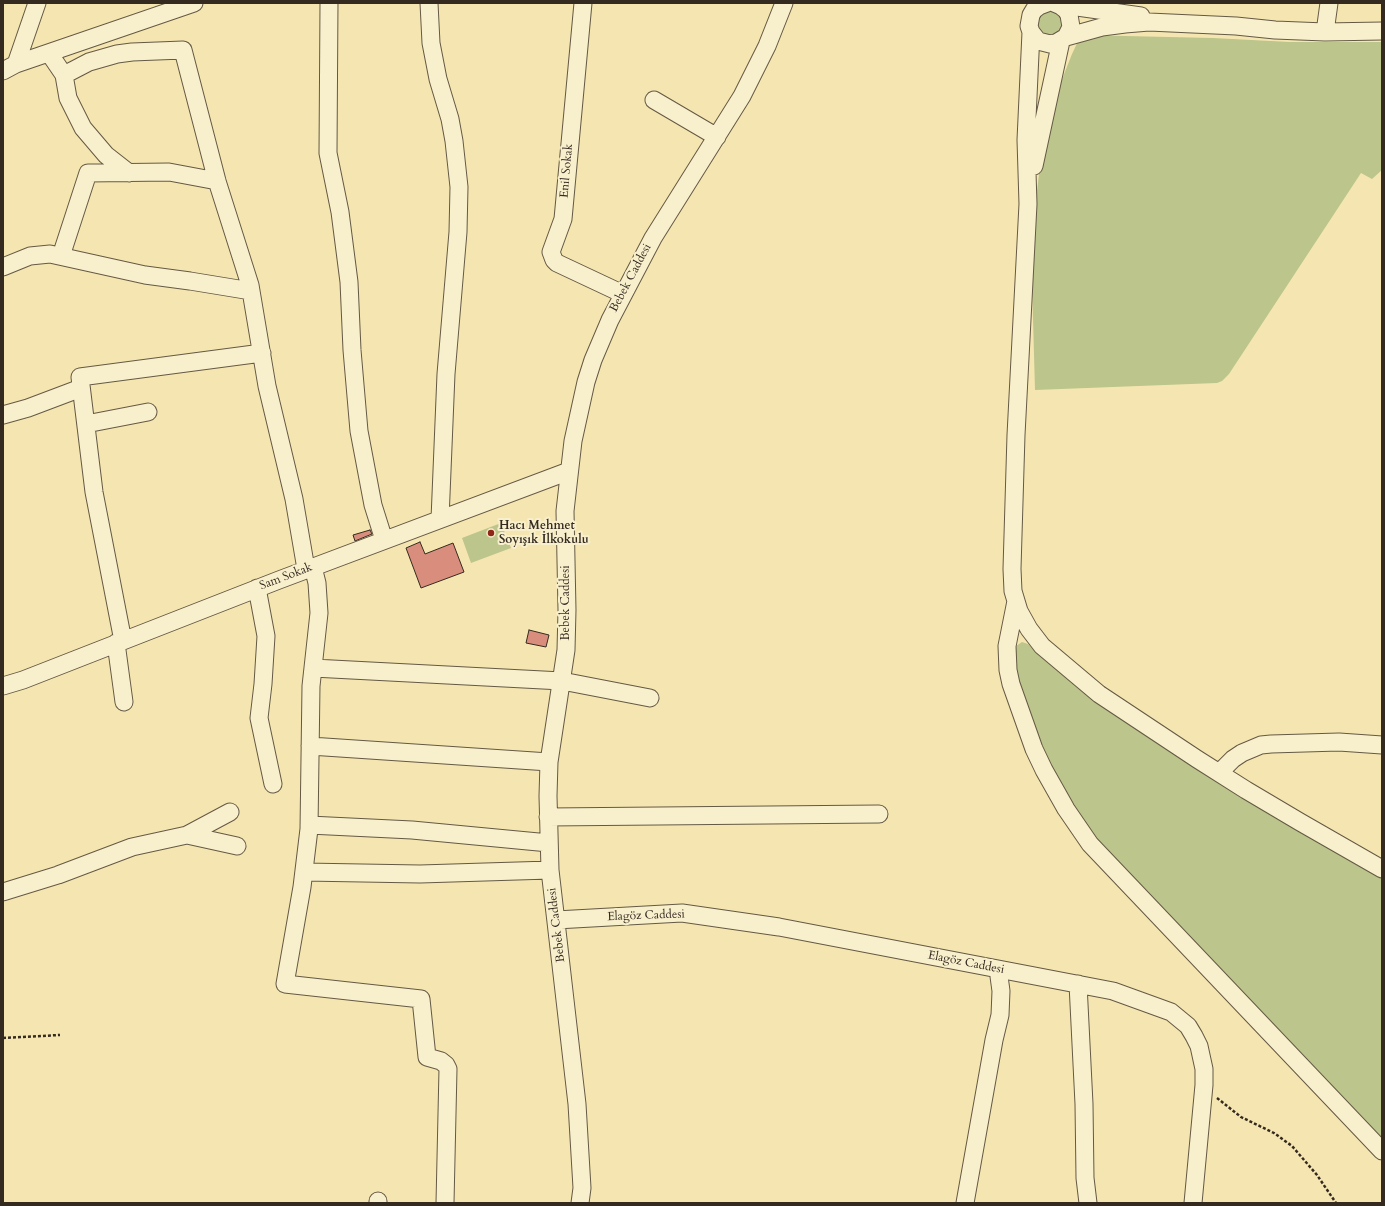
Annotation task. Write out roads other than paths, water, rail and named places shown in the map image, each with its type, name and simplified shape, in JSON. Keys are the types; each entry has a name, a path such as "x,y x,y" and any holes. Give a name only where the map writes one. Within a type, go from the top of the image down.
{"street":[{"path":"10,68 37,3"},
{"path":"10,68 194,3"},
{"path":"329,3 328,153 340,212 349,282 352,350 359,431 373,505 384,540"},
{"path":"429,3 429,26 434,61 450,119 459,187 458,232 446,374 440,519"},
{"name":"Enil Sokak","path":"583,3 563,219 551,252 557,263 623,294"},
{"name":"Bebek Caddesi","path":"580,1203 582,1188 577,1104 550,870 548,817 550,762 562,681 567,630 565,511 573,441 586,382 602,337 653,238 742,96 767,46 784,3"},
{"path":"1185,24 1052,3 1031,9 1029,26 1031,32 1038,41 1044,43 1056,43 1063,39 1102,27 1149,22 1325,32 1382,31"},
{"path":"1028,204 1039,138 1063,39 1070,27 1071,21 1066,10 1052,3"},
{"path":"1325,32 1329,3"},
{"path":"1031,32 1026,140 1028,204 1016,435 1012,569 1013,591 1016,601 1029,629 1042,646 1099,694 1219,773 1382,869"},
{"path":"64,75 89,62 118,54 183,50 217,181 251,291 267,386 310,568 317,588 319,614 311,686 309,825 304,872 285,984 421,999 427,1057 444,1063 448,1069 446,1203"},
{"path":"49,53 64,75 68,98 83,128 106,154 129,173"},
{"path":"654,100 717,137"},
{"path":"61,256 88,173 168,172 217,181"},
{"path":"3,267 36,255 50,254 145,275 251,291"},
{"path":"124,702 120,642 94,492 80,377 262,353"},
{"path":"3,415 28,408 81,388"},
{"path":"86,424 148,412"},
{"name":"Sam Sokak","path":"3,686 23,680 257,588 569,471"},
{"path":"257,588 266,636 259,718 273,784"},
{"path":"1016,601 1007,646 1011,684 1034,749 1047,777 1066,809 1090,844 1382,1151"},
{"path":"313,668 562,681 650,698"},
{"path":"1219,773 1237,756 1261,745 1339,742 1382,745"},
{"path":"310,746 550,762"},
{"path":"3,892 58,875 132,847 187,835 230,812"},
{"path":"548,817 879,814"},
{"path":"309,825 412,830 549,843"},
{"path":"187,835 237,846"},
{"path":"304,872 420,874 550,870"},
{"name":"Elagöz Caddesi","path":"556,920 682,913 779,927 1113,991 1171,1012 1188,1026 1199,1046 1202,1057 1204,1085 1193,1203"},
{"path":"965,1203 994,1040 1000,1015 1001,991 998,969"},
{"path":"1078,984 1084,1104 1085,1178 1088,1203"}],"place":[{"name":"Hacı Mehmet Soyışık İlkokulu","path":"491,533"}]}
